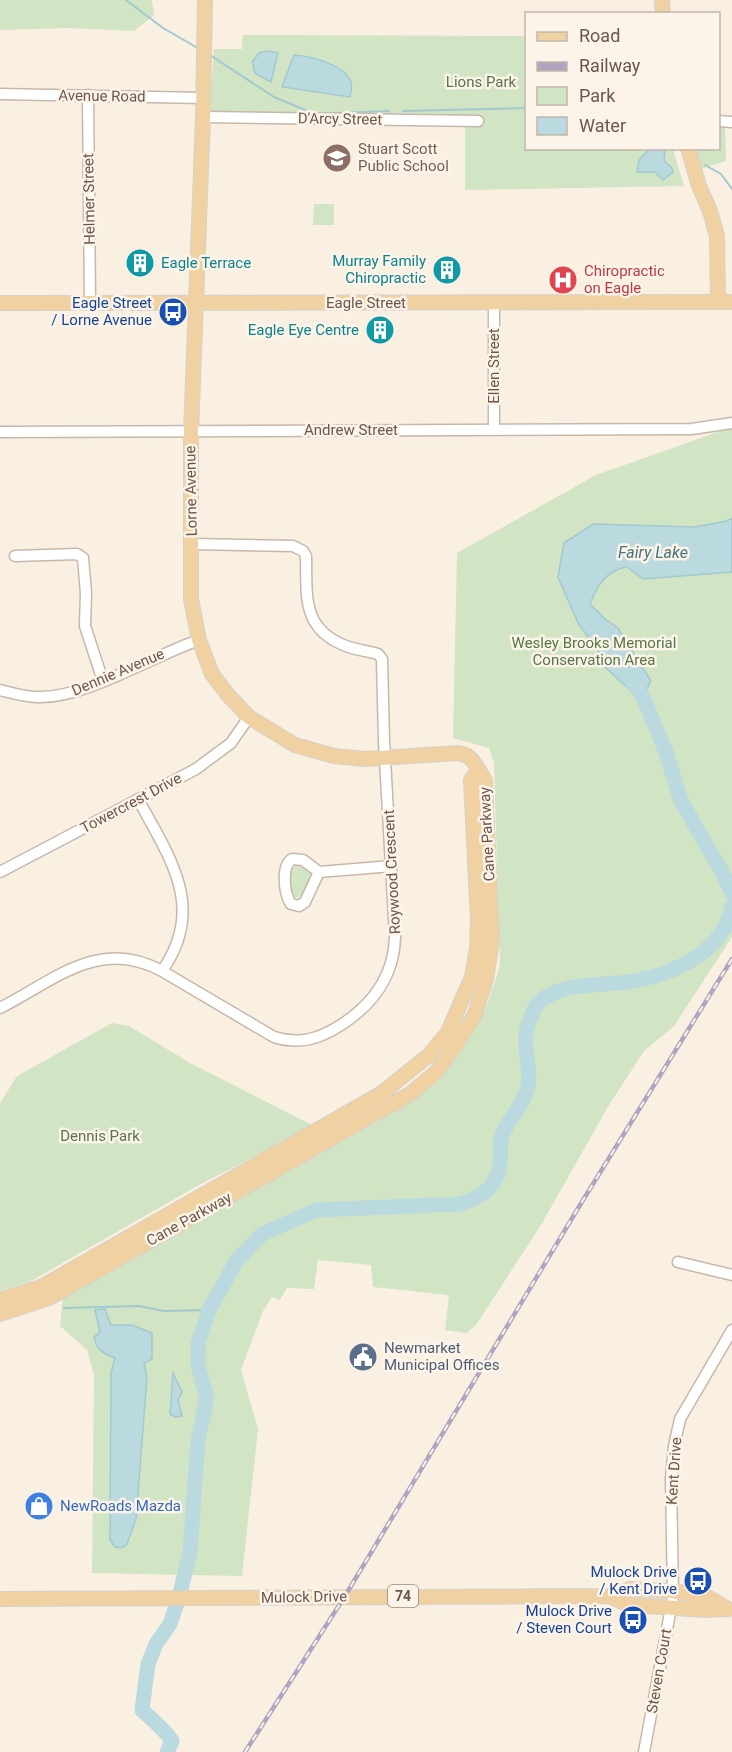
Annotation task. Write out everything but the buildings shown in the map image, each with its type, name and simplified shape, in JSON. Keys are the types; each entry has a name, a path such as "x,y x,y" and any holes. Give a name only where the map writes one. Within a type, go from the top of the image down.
{"main road":[{"name":"Lorne Avenue","path":"205,0 203,117 190,433 191,599 199,640 212,674 228,695 249,717 295,745 318,753 365,759 458,753 471,757 478,771"},
{"path":"689,150 717,236 725,302"},
{"name":"Eagle Street","path":"0,303 725,302"},
{"name":"Cane Parkway","path":"0,1300 43,1286 382,1093 429,1055 452,1023 472,977 477,949 478,921 471,780 478,771 485,780 492,941 486,979 475,1014 456,1046 436,1072 410,1094 49,1298 0,1314"},
{"name":"Mulock Drive","path":"0,1599 609,1596 630,1589 672,1591 707,1597 730,1609"},
{"name":"Mulock Drive","path":"609,1596 628,1605 706,1610 730,1609"}],"street":[{"name":"Avenue Road","path":"0,94 203,98"},
{"name":"Helmer Street","path":"88,95 90,303"},
{"name":"D'Arcy Street","path":"203,117 478,121"},
{"name":"Ellen Street","path":"494,303 494,429"},
{"name":"Andrew Street","path":"0,432 190,433 269,430 702,428 732,423"},
{"name":"Roywood Crescent","path":"0,1008 73,969 100,959 128,958 150,964 274,1037 301,1042 325,1035 361,1010 375,995 388,972 393,957 395,937 380,671 382,660 378,654 339,643 316,626 307,604 306,556 303,551 293,546 192,544"},
{"path":"15,556 77,554 83,558 86,593 85,626 103,681"},
{"name":"Dennie Avenue","path":"0,690 31,696 71,693 199,640"},
{"name":"Towercrest Drive","path":"0,872 213,758 231,743 249,717"},
{"path":"138,800 175,869 183,900 182,922 177,942 162,971"},
{"path":"319,873 392,866"},
{"path":"678,1262 732,1275"},
{"name":"Kent Drive","path":"672,1591 671,1478 674,1446 680,1419 732,1330"},
{"name":"Steven Court","path":"644,1752 672,1591"}],"green space":[{"path":"0,0 152,0 154,15 134,31 68,28 0,30"},
{"name":"Lions Park","path":"243,35 525,36 525,150 673,150 684,186 465,190 465,125 209,117 214,49 242,49"},
{"path":"720,125 725,125 726,161 698,170 690,150 720,150"},
{"path":"314,204 334,204 334,225 313,225"},
{"name":"Wesley Brooks Memorial Conservation Area","path":"732,427 732,937 674,1026 644,1051 609,1105 541,1225 476,1325 466,1333 445,1330 449,1295 373,1287 371,1265 318,1260 314,1289 287,1288 280,1300 272,1297 263,1311 241,1370 258,1429 242,1576 92,1573 94,1375 87,1350 60,1326 63,1297 393,1113 439,1080 462,1050 486,1008 500,966 494,763 489,748 453,738 457,553 596,475"},
{"path":"299,866 310,871 312,875 302,896 296,898 291,892 290,873 294,867"},
{"name":"Dennis Park","path":"112,1023 129,1026 190,1063 314,1126 199,1185 31,1281 0,1291 0,1103 17,1076"}],"water":[{"path":"269,51 278,53 271,82 255,73 252,62 259,53"},
{"path":"294,55 317,59 341,70 351,82 350,97 282,87"},
{"path":"648,150 665,150 664,161 673,172 663,180 655,172 637,172 639,160"},
{"name":"Fairy Lake","path":"732,518 732,572 643,579 627,567 608,575 596,591 590,604 618,628 651,681 643,697 629,689 595,658 599,650 579,625 558,577 564,543 593,524 694,527"},
{"path":"105,1309 111,1325 132,1325 152,1333 152,1359 144,1363 147,1377 136,1519 127,1544 122,1548 115,1547 110,1540 111,1373 115,1358 101,1351 94,1337 100,1332 95,1310"},
{"path":"173,1373 182,1392 178,1400 182,1416 175,1417 170,1414"}],"waterway":[{"path":"126,0 163,28 196,47"},
{"path":"210,55 274,97 315,114 389,111"},
{"path":"403,111 525,108"},
{"path":"705,165 721,174 732,189"},
{"path":"631,680 643,697 666,752 681,801 732,893"},
{"path":"167,1752 172,1741 142,1710 148,1664 156,1644 170,1624 190,1553 198,1440 207,1398 198,1366 198,1344 209,1310 237,1260 262,1234 317,1210 460,1204 484,1193 497,1177 501,1138 528,1086 526,1033 537,1004 560,991 650,978 681,966 709,947 720,935 732,906"},
{"path":"64,1308 139,1306 164,1311 209,1310"}],"railway":[{"path":"245,1752 345,1596 580,1205 732,959"}],"place":[{"name":"Stuart Scott Public School","path":"337,158"},
{"name":"Eagle Terrace","path":"140,263"},
{"name":"Murray Family Chiropractic","path":"447,270"},
{"name":"Chiropractic on Eagle","path":"563,280"},
{"name":"Eagle Street / Lorne Avenue","path":"173,312"},
{"name":"Eagle Eye Centre","path":"380,330"},
{"name":"Newmarket Municipal Offices","path":"363,1357"},
{"name":"NewRoads Mazda","path":"39,1506"},
{"name":"Mulock Drive / Kent Drive","path":"698,1581"},
{"name":"Mulock Drive / Steven Court","path":"633,1620"}]}
